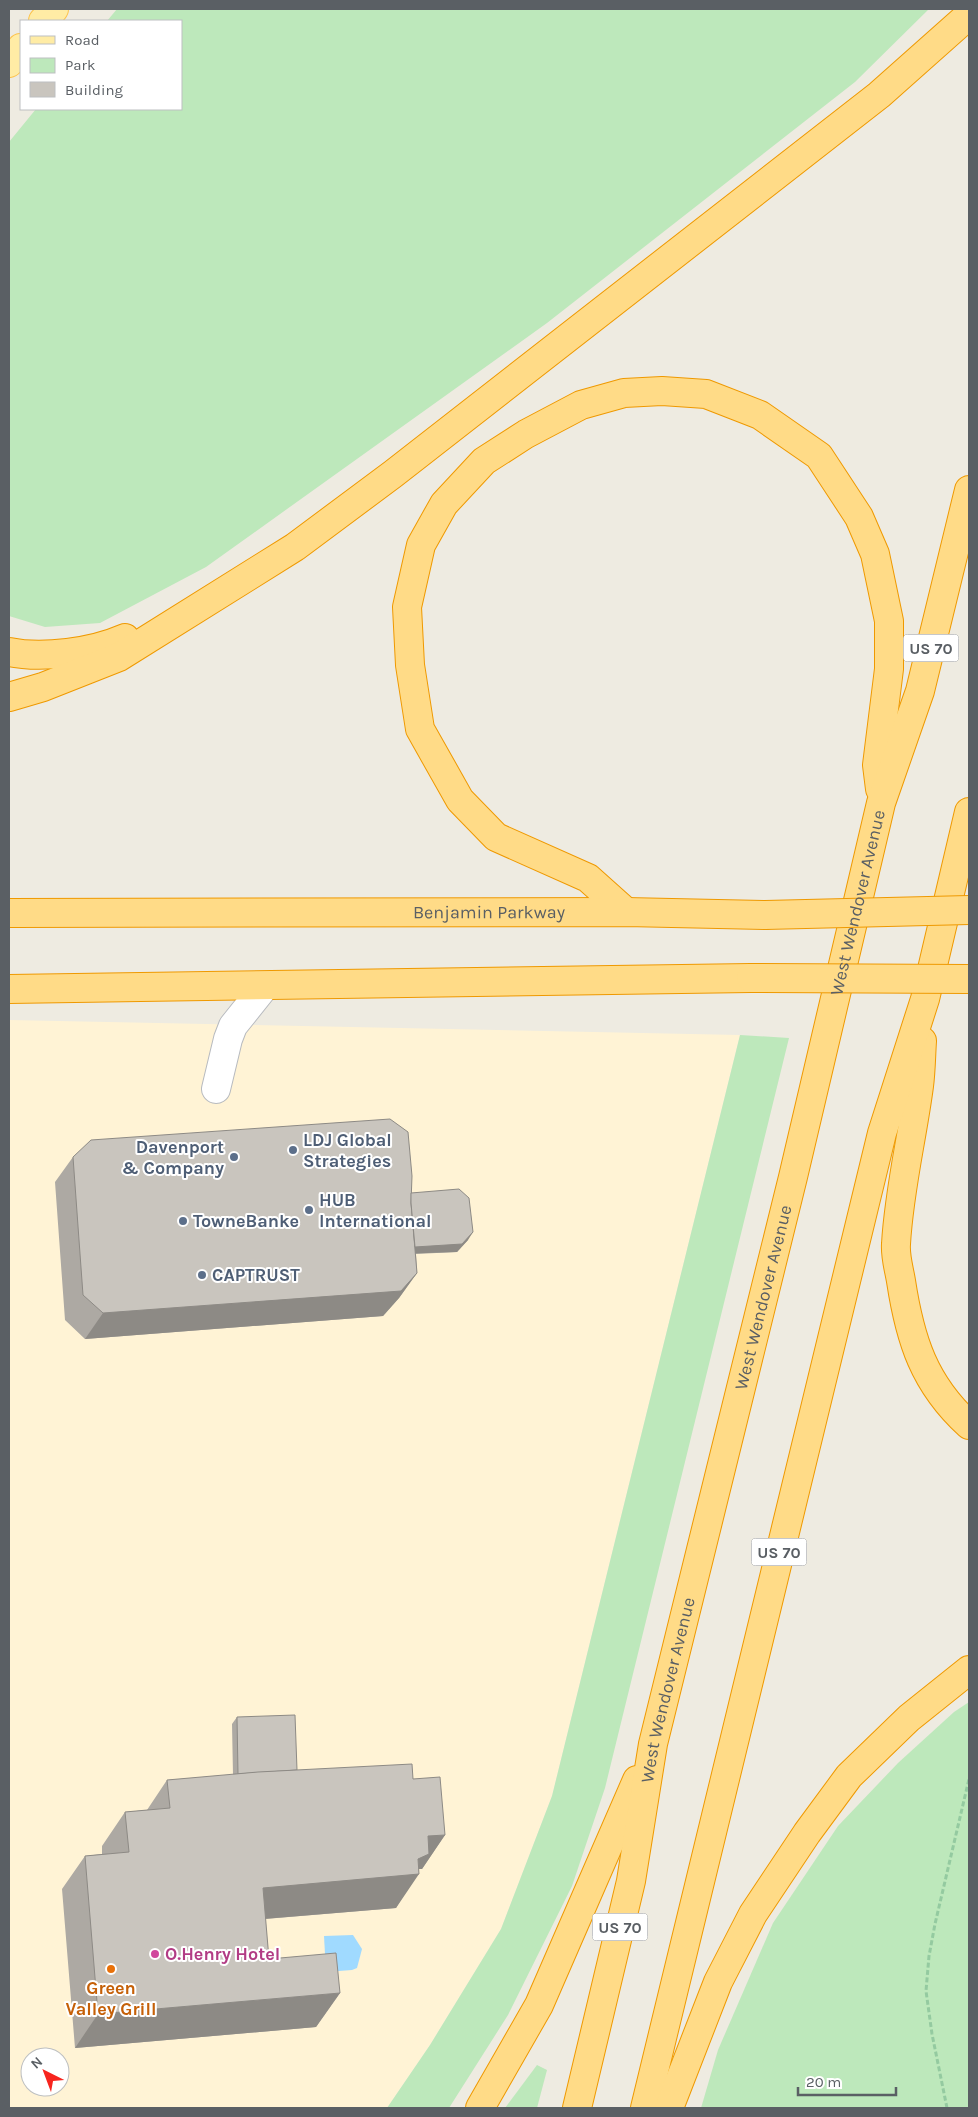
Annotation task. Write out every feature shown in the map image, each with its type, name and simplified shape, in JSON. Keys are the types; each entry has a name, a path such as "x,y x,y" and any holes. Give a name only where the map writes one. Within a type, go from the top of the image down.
{"highway":[{"path":"9,697 43,687 119,658 295,547 393,474 879,95 969,16"},
{"path":"626,912 588,878 496,837 460,800 420,729 410,665 407,607 420,545 444,504 484,461 526,434 581,405 624,393 662,391 706,394 760,415 819,456 859,517 876,554 889,621 889,669 877,765 881,803"},
{"name":"West Wendover Avenue","path":"577,2108 631,1881 653,1744 790,1187 881,803 920,691 969,490"},
{"path":"9,652 51,655 108,646 209,602"},
{"name":"US 70","path":"645,2108 882,1133 925,999 969,812"},
{"name":"Benjamin Parkway","path":"9,912 626,912 765,915 969,910"},
{"path":"9,989 751,978 969,979"},
{"path":"925,999 919,1086 901,1186 896,1246 903,1295 914,1346 934,1384 952,1409 969,1425"},
{"path":"669,2108 718,1982 754,1914 807,1833 849,1776 909,1718 969,1670"},
{"path":"480,2108 539,2005 653,1744"}],"main road":[{"path":"44,20 54,9"},
{"path":"9,63 20,49"}],"lane":[{"path":"216,1089 233,1026 265,986"}],"path":[{"path":"947,2108 932,2034 926,1991 929,1956 969,1779"}],"shaded area":[{"path":"9,1020 740,1035 552,1796 501,1929 430,2045 387,2108 9,2108"}],"green space":[{"path":"117,9 929,9 855,82 547,323 206,567 100,623 45,627 9,616 9,142 35,110 182,110 182,20 108,20"},
{"path":"740,1035 789,1038 605,1788 572,1886 508,2015 449,2108 387,2108 430,2045 501,1929 552,1796"},
{"path":"969,1702 969,2108 701,2108 718,2050 773,1923 838,1826 898,1763 954,1712"},
{"path":"537,2065 547,2070 537,2108 505,2108"}],"water":[{"path":"353,1935 362,1949 357,1968 326,1972 324,1936"}],"building":[{"path":"390,1119 408,1132 412,1176 411,1203 417,1273 401,1291 103,1313 83,1295 73,1157 91,1140"},
{"path":"459,1189 469,1198 473,1232 462,1244 415,1247 411,1193"},
{"path":"295,1715 297,1770 238,1774 237,1717"},
{"name":"O.Henry Hotel","path":"412,1764 413,1779 440,1777 445,1835 428,1836 429,1854 418,1859 419,1874 263,1888 269,1959 336,1953 340,1993 98,2014 85,1856 129,1852 125,1812 170,1808 167,1780 258,1772"}],"place":[{"name":"LDJ Global Strategies","path":"293,1150"},
{"name":"Davenport & Company","path":"234,1157"},
{"name":"HUB International","path":"309,1210"},
{"name":"TowneBanke","path":"183,1221"},
{"name":"CAPTRUST","path":"202,1275"},
{"name":"O.Henry Hotel","path":"155,1954"},
{"name":"Green Valley Grill","path":"111,1969"}]}
